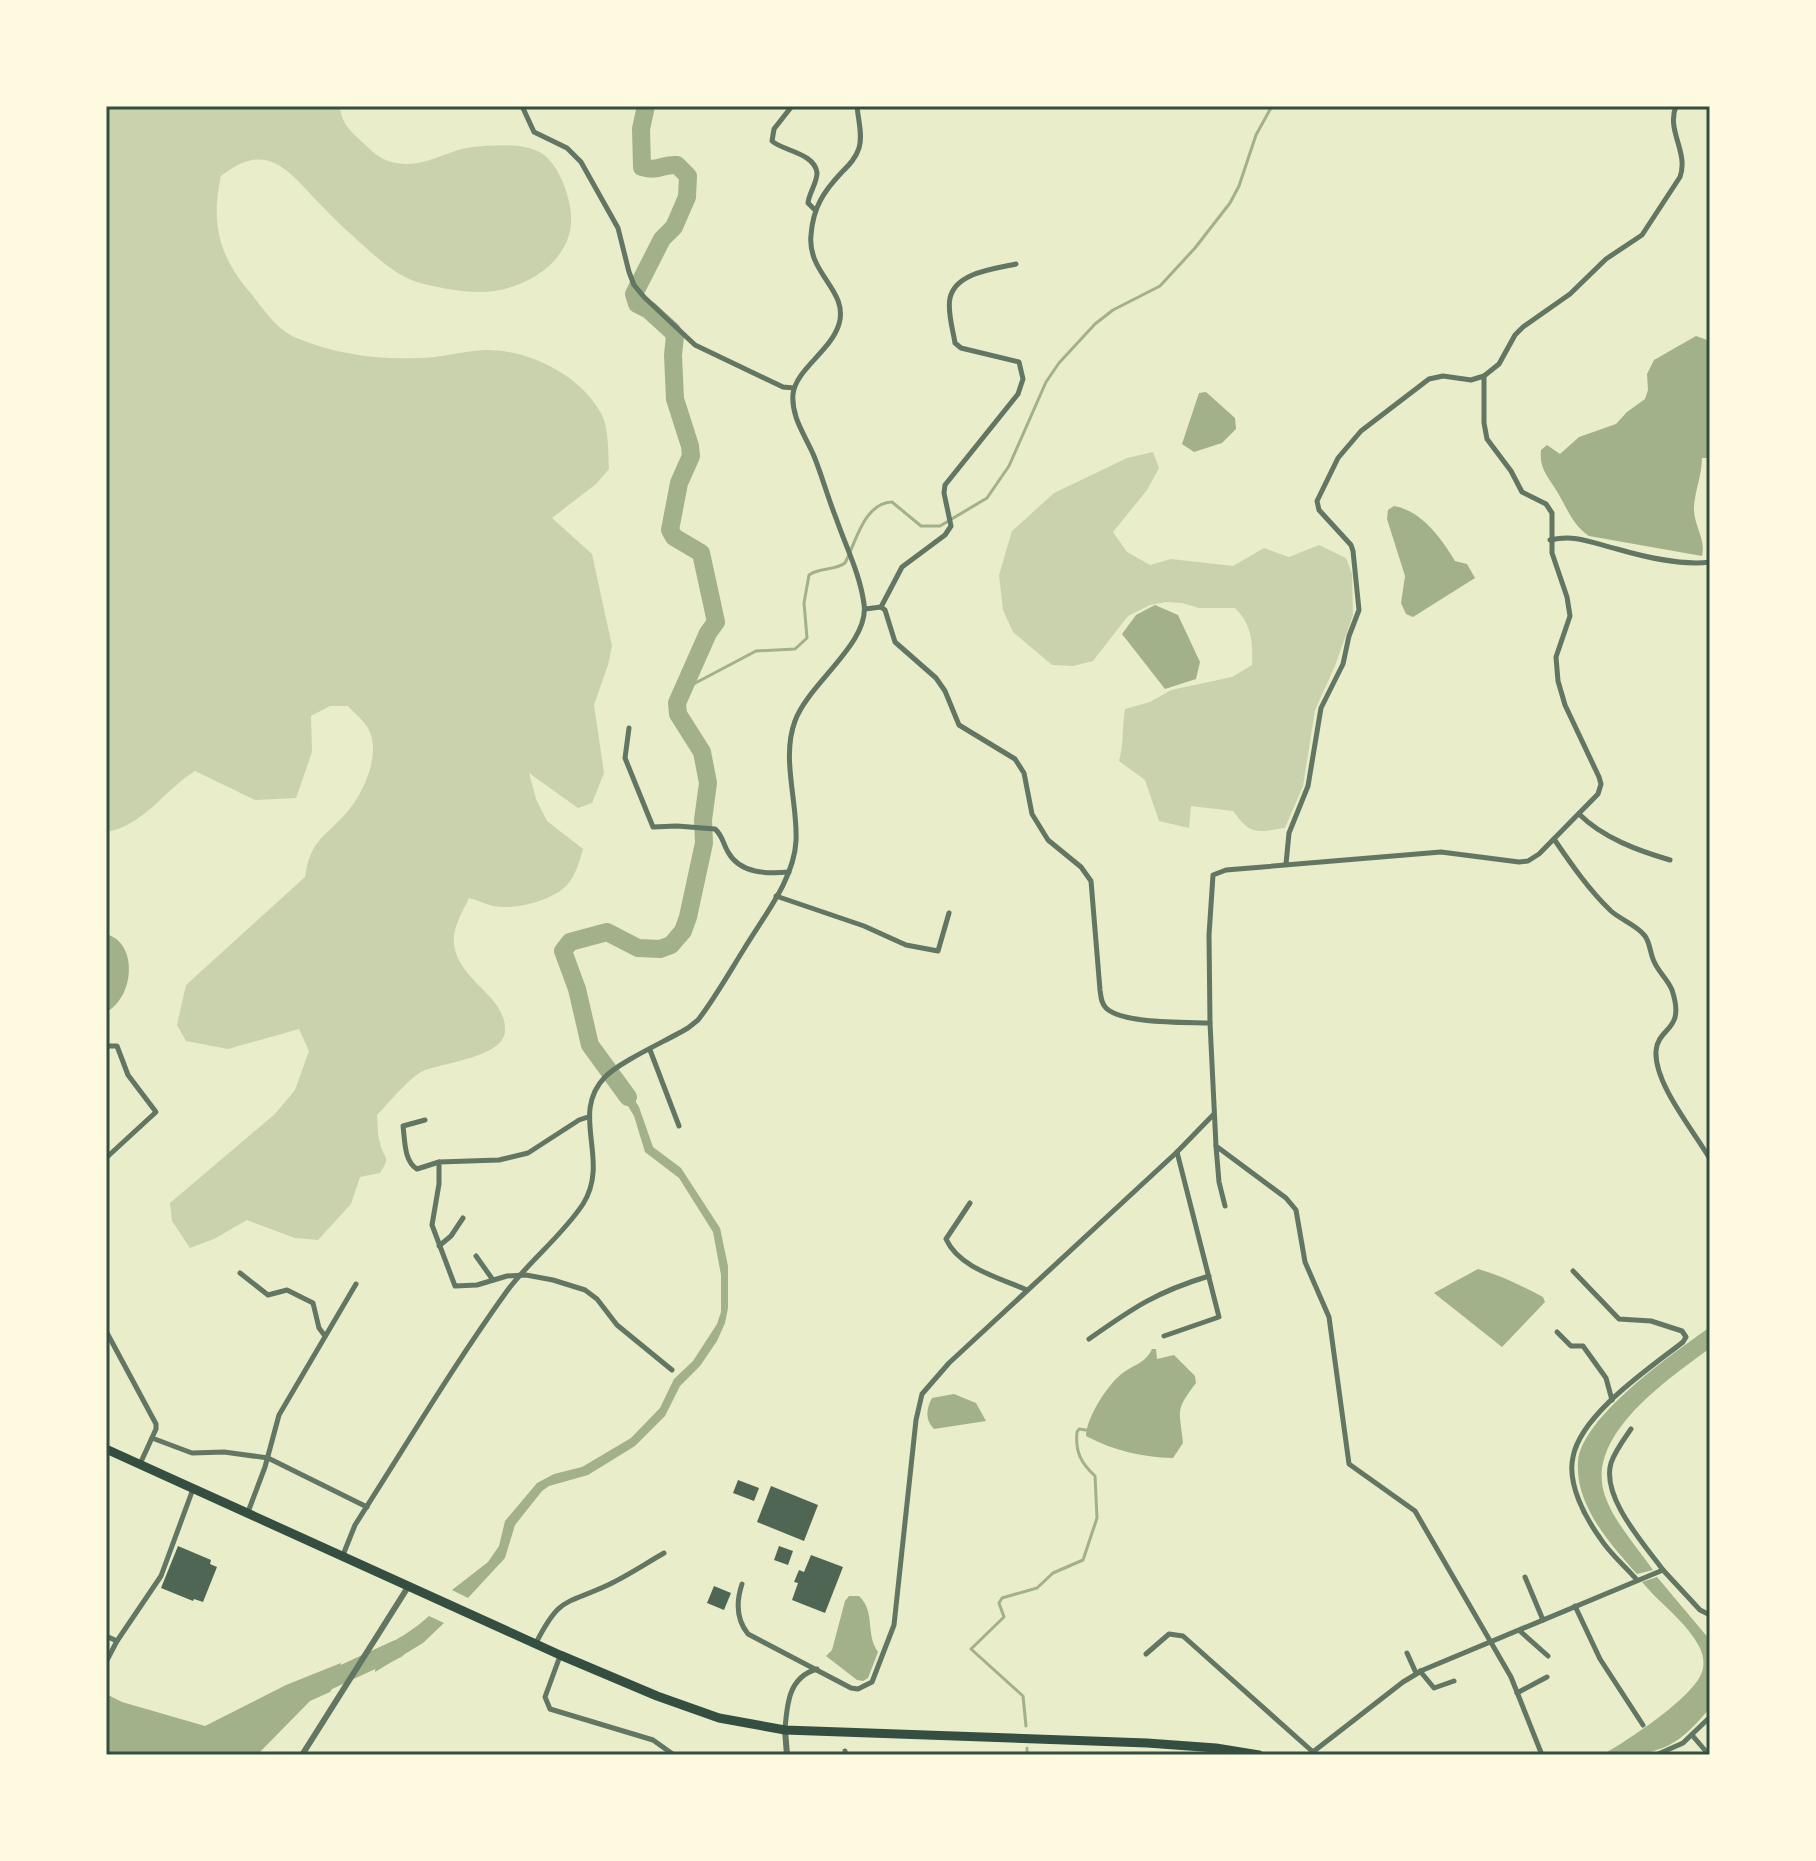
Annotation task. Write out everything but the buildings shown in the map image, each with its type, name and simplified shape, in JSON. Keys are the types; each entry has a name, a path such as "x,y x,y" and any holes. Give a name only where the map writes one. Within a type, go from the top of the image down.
{"highway":[{"path":"106,1449 560,1655 689,1709 785,1730 1147,1743 1259,1755"}],"street":[{"path":"522,106 534,132 567,148 581,162 618,228 629,272 634,285 644,297 695,345 783,387 794,388"},
{"path":"792,106 774,129 772,141 805,157 816,168 817,175 808,198 808,203 815,210"},
{"path":"343,1555 355,1525 489,1318 521,1275 582,1205 595,1165 588,1117 591,1098 605,1077 698,1020 789,872 797,837 789,740 795,720 815,688 859,631 865,609 862,586 814,456 793,410 794,388 801,374 830,341 840,317 839,300 812,255 810,243 815,210 825,190 855,158 860,145 857,106"},
{"path":"1286,864 1289,833 1308,786 1321,708 1343,664 1359,610 1353,551 1319,510 1317,501 1322,489 1338,458 1361,431 1435,377 1471,380 1484,376 1499,364 1523,327 1570,294 1606,259 1633,242 1649,227 1684,168 1673,120 1676,106"},
{"path":"881,607 902,567 945,535 951,520 945,485 1018,394 1023,379 1019,362 961,348 955,343 950,299 956,285 973,275 1016,264"},
{"path":"1225,1206 1219,1182 1213,1115 1209,935 1213,875 1226,870 1441,852 1524,862 1539,854 1596,798 1601,784 1558,681 1556,657 1570,616 1550,540 1552,513 1549,507 1522,492 1487,439 1484,376"},
{"path":"1550,540 1572,536 1644,555 1686,562 1710,562"},
{"path":"865,609 881,607"},
{"path":"881,607 887,614 895,642 936,678 959,725 1015,759 1024,773 1032,814 1048,840 1081,867 1091,881 1100,990 1104,1005 1111,1012 1130,1017 1210,1023"},
{"path":"629,728 625,758 653,827 708,828 720,833 732,858 756,872 789,872"},
{"path":"1579,814 1602,832 1644,852 1670,860"},
{"path":"1554,839 1600,900 1614,914 1643,933 1653,961 1671,987 1676,1006 1675,1020 1656,1049 1659,1070 1668,1094 1710,1159"},
{"path":"776,896 864,926 906,945 938,951 949,913"},
{"path":"106,1046 117,1046 128,1075 156,1112 106,1158"},
{"path":"650,1050 679,1126"},
{"path":"742,1584 738,1595 738,1618 748,1634 851,1688 867,1686 874,1677 894,1625 916,1420 922,1394 957,1354 1177,1152 1213,1115"},
{"path":"425,1120 403,1126 408,1159 417,1169 439,1162 514,1157 544,1145 588,1117"},
{"path":"1216,1146 1286,1198 1296,1210 1305,1262 1329,1317 1349,1464 1415,1511 1492,1643 1517,1693 1542,1755"},
{"path":"1164,1336 1219,1317 1177,1152"},
{"path":"439,1162 439,1184 432,1225 455,1286 466,1287 521,1275 553,1280 585,1290 597,1299 617,1325 672,1370"},
{"path":"970,1203 946,1239 950,1248 965,1261 1027,1290"},
{"path":"439,1246 451,1236 463,1218"},
{"path":"476,1256 493,1280"},
{"path":"1573,1271 1619,1319 1651,1321 1682,1331 1686,1337 1612,1401 1580,1439 1573,1457 1571,1468 1577,1492 1594,1529 1607,1549 1638,1580"},
{"path":"240,1273 268,1295 287,1290 313,1303 319,1328 325,1336"},
{"path":"1089,1339 1141,1302 1165,1290 1209,1276"},
{"path":"248,1512 268,1458 279,1415 356,1284"},
{"path":"106,1331 154,1417 156,1429 140,1464"},
{"path":"1557,1332 1571,1346 1583,1346 1606,1378 1612,1401"},
{"path":"1631,1429 1611,1464 1613,1493 1660,1571 1700,1610 1710,1615"},
{"path":"152,1438 192,1453 224,1452 268,1458 367,1507"},
{"path":"106,1662 161,1576 194,1488"},
{"path":"536,1644 551,1615 566,1602 612,1583 664,1553"},
{"path":"1146,1654 1169,1634 1183,1636 1311,1754 1418,1672 1660,1571"},
{"path":"1525,1577 1543,1620"},
{"path":"302,1755 408,1587"},
{"path":"1575,1606 1600,1659 1643,1725"},
{"path":"1520,1631 1548,1656"},
{"path":"106,1636 117,1641"},
{"path":"1407,1653 1418,1672 1434,1688 1454,1681"},
{"path":"560,1655 545,1697 550,1709 653,1740 674,1755"},
{"path":"787,1755 785,1730 792,1688 802,1677 818,1669"},
{"path":"1517,1693 1547,1677"},
{"path":"1656,1755 1683,1743 1710,1717"},
{"path":"1692,1735 1709,1755"}],"shaded area":[{"path":"106,106 340,106 344,121 353,133 377,155 391,162 416,163 480,146 509,145 537,151 549,160 559,174 570,207 570,232 564,247 543,271 513,287 496,291 464,291 414,281 390,268 342,226 298,180 276,164 252,160 237,165 221,176 217,222 223,249 237,276 283,330 327,349 373,357 426,358 485,350 518,354 552,367 581,388 602,415 608,442 609,469 596,484 552,518 592,554 612,646 594,705 604,773 592,803 578,808 529,773 536,799 547,821 583,849 577,868 560,891 533,903 502,907 469,898 456,926 454,944 457,957 504,1019 502,1040 482,1053 421,1072 377,1115 379,1140 386,1160 384,1167 380,1173 360,1177 351,1204 318,1240 295,1238 247,1220 214,1239 190,1248 172,1221 170,1203 275,1114 295,1090 309,1051 299,1029 228,1049 186,1041 177,1025 186,985 305,877 315,846 360,794 372,761 372,740 365,723 348,706 330,706 311,716 312,752 296,798 255,800 195,771 132,823 106,832"},
{"path":"1696,336 1710,341 1710,458 1702,458 1694,505 1703,544 1702,556 1589,536 1575,523 1546,474 1541,450 1547,445 1560,454 1579,437 1616,424 1645,399 1647,374 1654,360"},
{"path":"1206,392 1235,418 1236,429 1222,443 1194,452 1182,444 1199,393"},
{"path":"1153,452 1159,468 1147,490 1113,532 1127,552 1150,565 1171,559 1233,566 1264,548 1289,557 1319,545 1346,558 1352,574 1353,615 1315,710 1303,786 1285,828 1255,830 1245,825 1233,811 1191,806 1189,828 1159,821 1145,780 1119,761 1125,709 1150,702 1171,690 1232,677 1252,665 1250,634 1235,608 1199,608 1166,602 1150,605 1128,616 1093,661 1073,666 1052,665 1013,632 1003,610 999,575 1012,531 1054,493 1127,458"},
{"path":"1394,506 1422,520 1455,561 1467,564 1475,578 1413,617 1406,614 1401,603 1405,576 1387,519 1388,510"},
{"path":"1155,605 1178,615 1200,662 1196,679 1165,689 1122,634 1136,615"},
{"path":"106,934 117,939 124,948 129,971 122,995 106,1012"},
{"path":"618,1073 639,1107 653,1147 681,1168 720,1228 728,1266 725,1323 700,1366 680,1386 665,1416 635,1446 588,1475 549,1486 542,1491 515,1525 505,1558 468,1598 452,1590 488,1562 499,1546 505,1521 537,1483 554,1474 582,1467 631,1438 660,1408 674,1379 693,1361 717,1324 721,1312 721,1275 713,1232 679,1178 645,1152 634,1116 611,1078"},
{"path":"1478,1269 1527,1289 1543,1297 1545,1302 1502,1347 1434,1293"},
{"path":"1710,1327 1710,1348 1653,1392 1634,1411 1607,1452 1602,1473 1605,1496 1620,1525 1653,1570 1637,1574 1606,1537 1588,1508 1579,1478 1578,1462 1583,1444 1595,1425 1632,1387"},
{"path":"1152,1349 1156,1349 1157,1359 1174,1355 1195,1376 1196,1383 1180,1411 1183,1443 1173,1458 1128,1452 1086,1436 1094,1410 1105,1392 1124,1372 1144,1360"},
{"path":"954,1394 976,1403 986,1421 934,1429 927,1414 932,1398"},
{"path":"1657,1577 1710,1640 1710,1708 1685,1734 1663,1748 1637,1754 1602,1755 1673,1706 1702,1672 1703,1657 1695,1639 1642,1582"},
{"path":"849,1596 859,1596 864,1602 878,1652 868,1678 863,1681 857,1680 826,1656 832,1650"},
{"path":"429,1616 444,1623 423,1643 375,1672 378,1656 384,1647"},
{"path":"341,1663 340,1677 330,1692 310,1701 257,1755 106,1755 106,1694 122,1702 205,1726 286,1685"}],"waterway":[{"path":"628,1097 590,1045 577,989 563,951 570,942 607,932 638,948 660,949 671,945 683,931 704,843 703,820 708,783 702,752 678,714 677,703 708,633 716,622 701,553 674,537 670,530 679,483 691,456 675,399 675,336 649,310 637,304 634,294 662,239 674,227 687,197 688,176 677,165 653,169 642,167 641,129 646,106"},
{"path":"684,689 756,651 795,649 807,638 804,603 809,575 845,563 862,525 874,509 892,502 921,526 940,526 987,498 1009,466 1046,382 1059,363 1095,324 1113,310 1160,286 1230,203 1256,135 1272,106"},
{"path":"1026,1726 1023,1696 971,1649 1004,1617 999,1603 1002,1598 1037,1588 1053,1573 1083,1560 1097,1518 1095,1476 1083,1462 1077,1445 1077,1432 1079,1429 1086,1430"},
{"path":"319,1685 397,1649"},
{"path":"1027,1748 1027,1755"}]}
